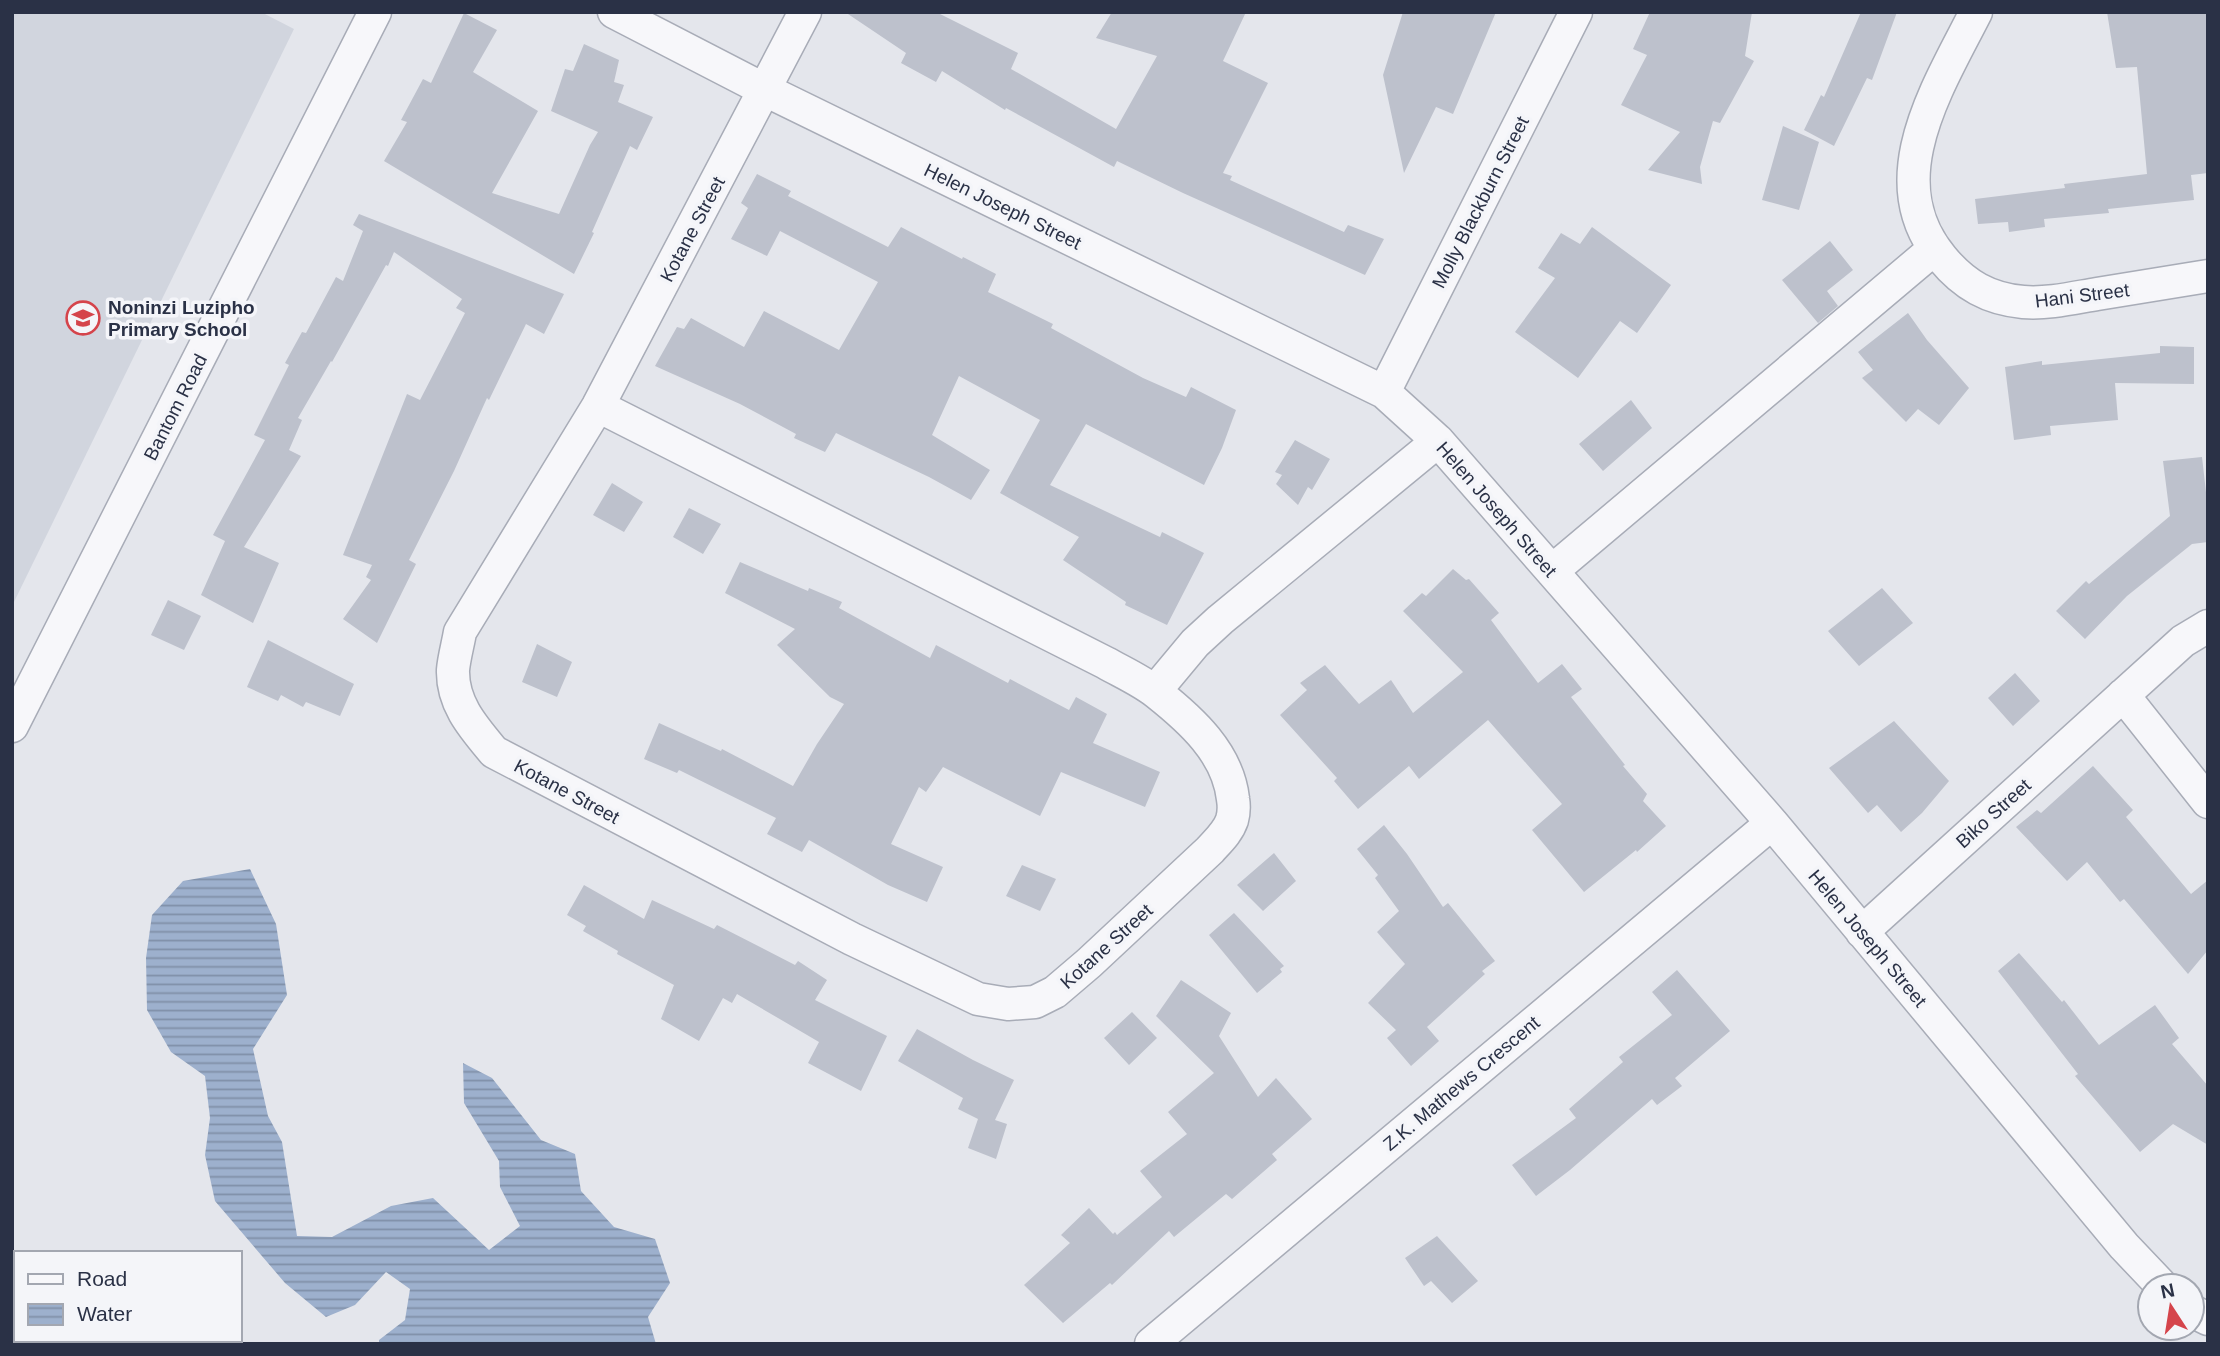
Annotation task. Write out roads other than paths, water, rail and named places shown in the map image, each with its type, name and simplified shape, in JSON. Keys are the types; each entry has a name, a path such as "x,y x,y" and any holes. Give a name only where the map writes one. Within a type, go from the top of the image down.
{"street":[{"name":"Bantom Road","path":"12,726 375,12"},
{"name":"Helen Joseph Street","path":"614,12 765,90 1384,391 1438,441 1772,823 2148,1272"},
{"name":"Kotane Street","path":"598,406 1106,663 1155,691 1182,714 1218,753 1227,770 1232,788 1233,818 1225,832 1210,850 1055,992 1035,1002 1008,1004 978,999 852,939 494,752 468,721 456,695 453,670 460,632 598,406 805,12"},
{"name":"Molly Blackburn Street","path":"1384,391 1576,12"},
{"name":"Hani Street","path":"1976,12 1923,125 1914,154 1912,183 1923,226 1934,249 1954,274 1995,297 2025,302 2057,300 2208,276"},
{"path":"1552,571 1934,249"},
{"path":"1155,691 1195,643 1220,620 1438,441"},
{"name":"Biko Street","path":"1862,932 2183,641 2208,626"},
{"path":"2123,695 2208,802"},
{"name":"Z.K. Mathews Crescent","path":"1150,1344 1772,823"}],"water":[{"path":"250,869 276,924 287,995 253,1049 268,1116 282,1142 297,1236 332,1237 391,1206 433,1198 489,1250 520,1226 500,1187 499,1161 464,1103 463,1063 492,1078 541,1140 575,1154 581,1191 614,1227 655,1239 670,1283 648,1317 656,1344 379,1344 379,1340 405,1320 410,1289 386,1272 355,1305 326,1317 285,1283 215,1201 205,1155 210,1118 205,1076 171,1052 147,1010 146,958 152,915 183,881"}],"place":[{"name":"Noninzi Luzipho Primary School","path":"83,318"}]}
